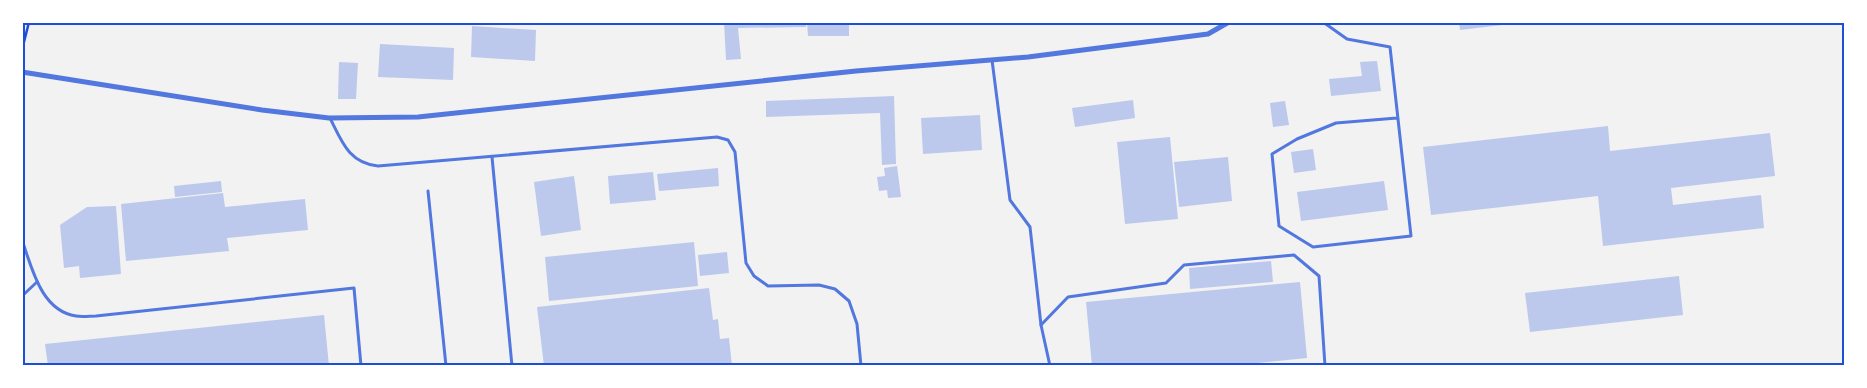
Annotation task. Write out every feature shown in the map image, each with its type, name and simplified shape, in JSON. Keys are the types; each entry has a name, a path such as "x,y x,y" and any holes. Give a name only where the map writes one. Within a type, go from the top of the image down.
{"street":[{"path":"22,72 252,109 330,118 418,117 856,71 992,60 1208,34 1229,22"}],"lane":[{"path":"1323,22 1347,39 1390,47 1411,236 1313,247 1279,226 1272,154 1297,139 1336,122 1397,118"},
{"path":"992,60 1010,200 1030,227 1041,325 1050,366"},
{"path":"330,118 343,145 354,158 365,165 378,166 717,137 728,140 734,152 746,263 750,270 754,276 768,286 819,286 835,289 849,301 857,324 861,366"},
{"path":"492,157 512,366"},
{"path":"428,191 446,366"},
{"path":"22,240 37,282 52,305 75,316 96,316 354,288 361,366"},
{"path":"1041,325 1068,297 1166,283 1184,265 1294,255 1319,276 1326,366"},
{"path":"22,296 37,282"}],"path":[{"path":"22,50 29,22"}],"building":[{"path":"724,22 806,22 806,27 738,28 741,59 726,60"},
{"path":"807,22 849,22 849,36 808,36"},
{"path":"1459,22 1511,22 1511,24 1460,30"},
{"path":"472,26 536,30 535,61 471,57"},
{"path":"380,44 454,48 453,80 378,77"},
{"path":"1377,61 1381,91 1331,96 1329,79 1362,76 1360,62"},
{"path":"339,62 358,63 356,99 338,99"},
{"path":"894,96 896,164 882,165 880,113 766,117 766,101"},
{"path":"1133,100 1135,118 1075,127 1072,108"},
{"path":"1285,101 1289,125 1273,127 1270,103"},
{"path":"980,115 982,150 923,154 921,118"},
{"path":"1608,126 1610,151 1770,133 1775,176 1671,188 1673,205 1761,195 1764,228 1603,246 1598,196 1431,215 1423,147"},
{"path":"1170,137 1178,219 1125,224 1117,142"},
{"path":"1313,149 1316,170 1294,173 1291,152"},
{"path":"1228,157 1232,201 1179,207 1174,162"},
{"path":"897,166 901,197 888,198 887,190 879,191 877,177 885,176 884,168"},
{"path":"718,168 719,186 659,191 657,174"},
{"path":"653,172 656,200 610,204 608,176"},
{"path":"574,176 581,230 541,236 534,182"},
{"path":"221,181 222,192 175,197 174,186"},
{"path":"1384,181 1388,210 1301,221 1297,192"},
{"path":"223,193 225,207 305,199 308,230 227,238 229,251 126,261 121,204"},
{"path":"116,206 121,274 80,278 79,266 64,268 60,225 87,207"},
{"path":"694,242 698,286 549,301 545,257"},
{"path":"727,252 729,273 700,276 698,255"},
{"path":"1271,261 1273,282 1190,289 1189,268"},
{"path":"1679,276 1683,315 1530,332 1525,293"},
{"path":"1300,282 1307,358 1227,366 1092,366 1086,302"},
{"path":"709,288 713,320 718,319 720,339 729,338 732,366 544,366 537,307"},
{"path":"324,315 329,366 48,366 45,344"}]}
